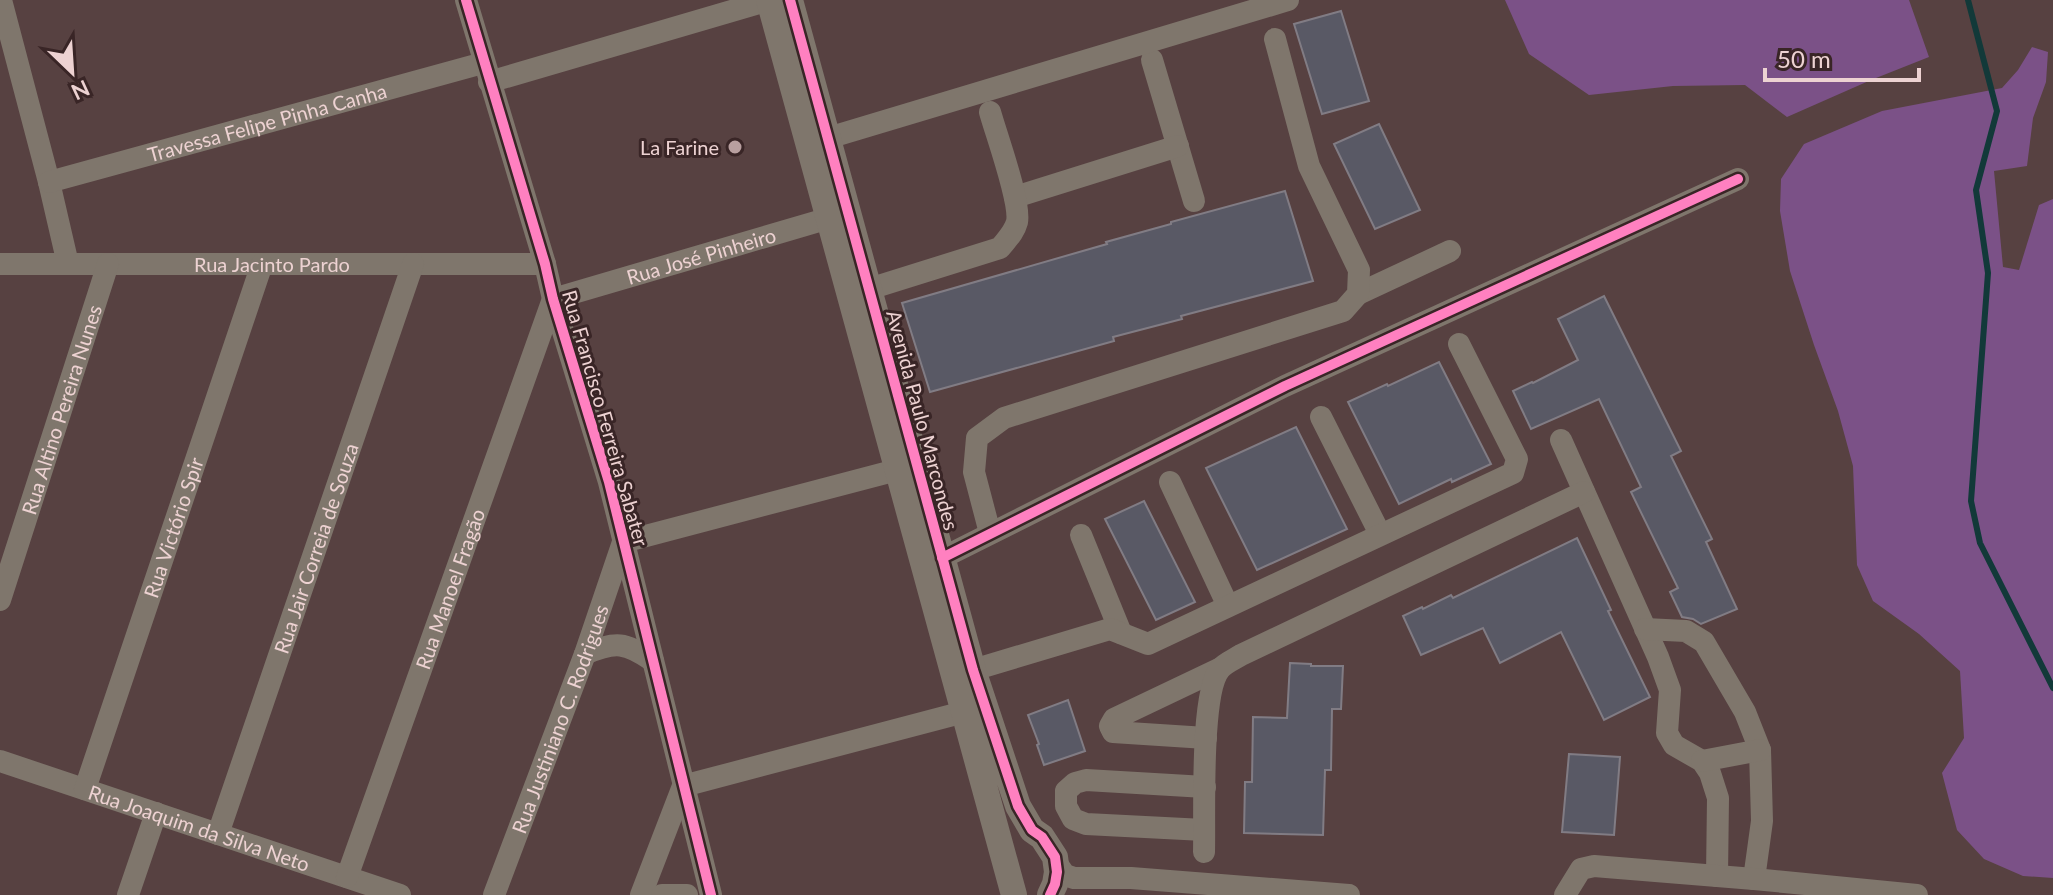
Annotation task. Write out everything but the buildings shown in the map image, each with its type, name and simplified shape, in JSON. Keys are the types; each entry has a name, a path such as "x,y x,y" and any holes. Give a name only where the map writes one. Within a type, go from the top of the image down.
{"street":[{"path":"1,0 68,264"},
{"name":"Rua Francisco Ferreira Sabater","path":"466,0 609,482 711,895"},
{"path":"486,72 769,0"},
{"name":"Avenida Paulo Marcondes","path":"769,0 838,215 908,468 942,558 973,670 1018,806 1032,830 1042,837 1055,857 1050,885"},
{"name":"Avenida Paulo Marcondes","path":"790,0 828,138 838,215 869,289 964,712 1013,880"},
{"path":"828,138 1288,0"},
{"path":"1275,39 1309,166 1359,270 1358,294"},
{"path":"1152,60 1194,201"},
{"name":"Travessa Felipe Pinha Canha","path":"49,182 486,72"},
{"path":"869,289 1000,248 1013,233 1018,218 1015,197 990,112"},
{"path":"1015,197 1178,146"},
{"path":"942,558 1285,386 1738,179"},
{"name":"Rua José Pinheiro","path":"553,299 838,215"},
{"path":"990,533 974,472 977,438 1004,418 1343,311 1358,294 1450,251"},
{"name":"Rua Jacinto Pardo","path":"0,264 545,264"},
{"name":"Rua Altino Pereira Nunes","path":"0,600 108,264"},
{"name":"Rua Victório Spir","path":"85,789 262,264"},
{"name":"Rua Jair Correia de Souza","path":"218,834 413,264"},
{"name":"Rua Manoel Fragão","path":"347,877 553,299"},
{"path":"973,670 1110,629 1148,644 1513,473 1517,459 1459,344"},
{"path":"1321,417 1380,534"},
{"path":"1561,440 1670,690 1667,733 1674,745 1702,761 1710,773 1718,798 1717,876"},
{"path":"623,542 908,468"},
{"path":"1170,482 1228,606"},
{"path":"1206,738 1113,732 1110,726 1114,719 1219,669 1241,655 1584,492"},
{"path":"1081,535 1121,633"},
{"name":"Rua Justiniano C. Rodrigues","path":"494,895 585,654 623,542"},
{"path":"1645,629 1686,631 1704,642 1745,712 1760,750 1762,821 1754,879"},
{"path":"585,654 603,646 620,645 634,648 653,661"},
{"path":"1205,787 1086,780 1075,783 1066,791 1066,806 1073,819 1086,824 1204,841 1206,738 1210,697 1219,669"},
{"path":"641,895 683,786 964,712"},
{"path":"1702,761 1760,750"},
{"name":"Rua Joaquim da Silva Neto","path":"0,761 400,895"},
{"path":"128,895 156,813"},
{"name":"Avenida Paulo Marcondes","path":"1013,880 1006,838 1023,830 1032,830"},
{"path":"1565,895 1581,869 1594,866 1754,879 1783,888 1917,895"},
{"path":"1050,885 1065,875 1074,878 1131,878 1217,890 1349,895"},
{"path":"662,895 687,895"}],"shaded area":[{"path":"1505,0 1909,0 1929,57 1787,117 1745,85 1673,86 1589,95 1529,54"},
{"path":"2032,47 2048,52 2046,82 2033,118 2027,166 1994,171 2003,267 2019,270 2039,205 2053,199 2053,878 2023,876 1984,859 1957,830 1942,773 1964,738 1960,671 1919,634 1873,601 1857,565 1853,466 1838,411 1790,271 1780,211 1781,179 1804,144 1882,111 2002,88"}],"waterway":[{"path":"1968,0 1997,111 1976,190 1988,273 1971,501 1980,543 2053,688"}],"cycle path":[{"path":"466,0 609,482 711,895"},
{"path":"790,0 973,670 1018,806 1032,830 1042,837 1055,857 1057,872 1050,895"},
{"path":"942,558 1285,386 1738,179"}],"place":[{"name":"La Farine","path":"735,147"}]}
